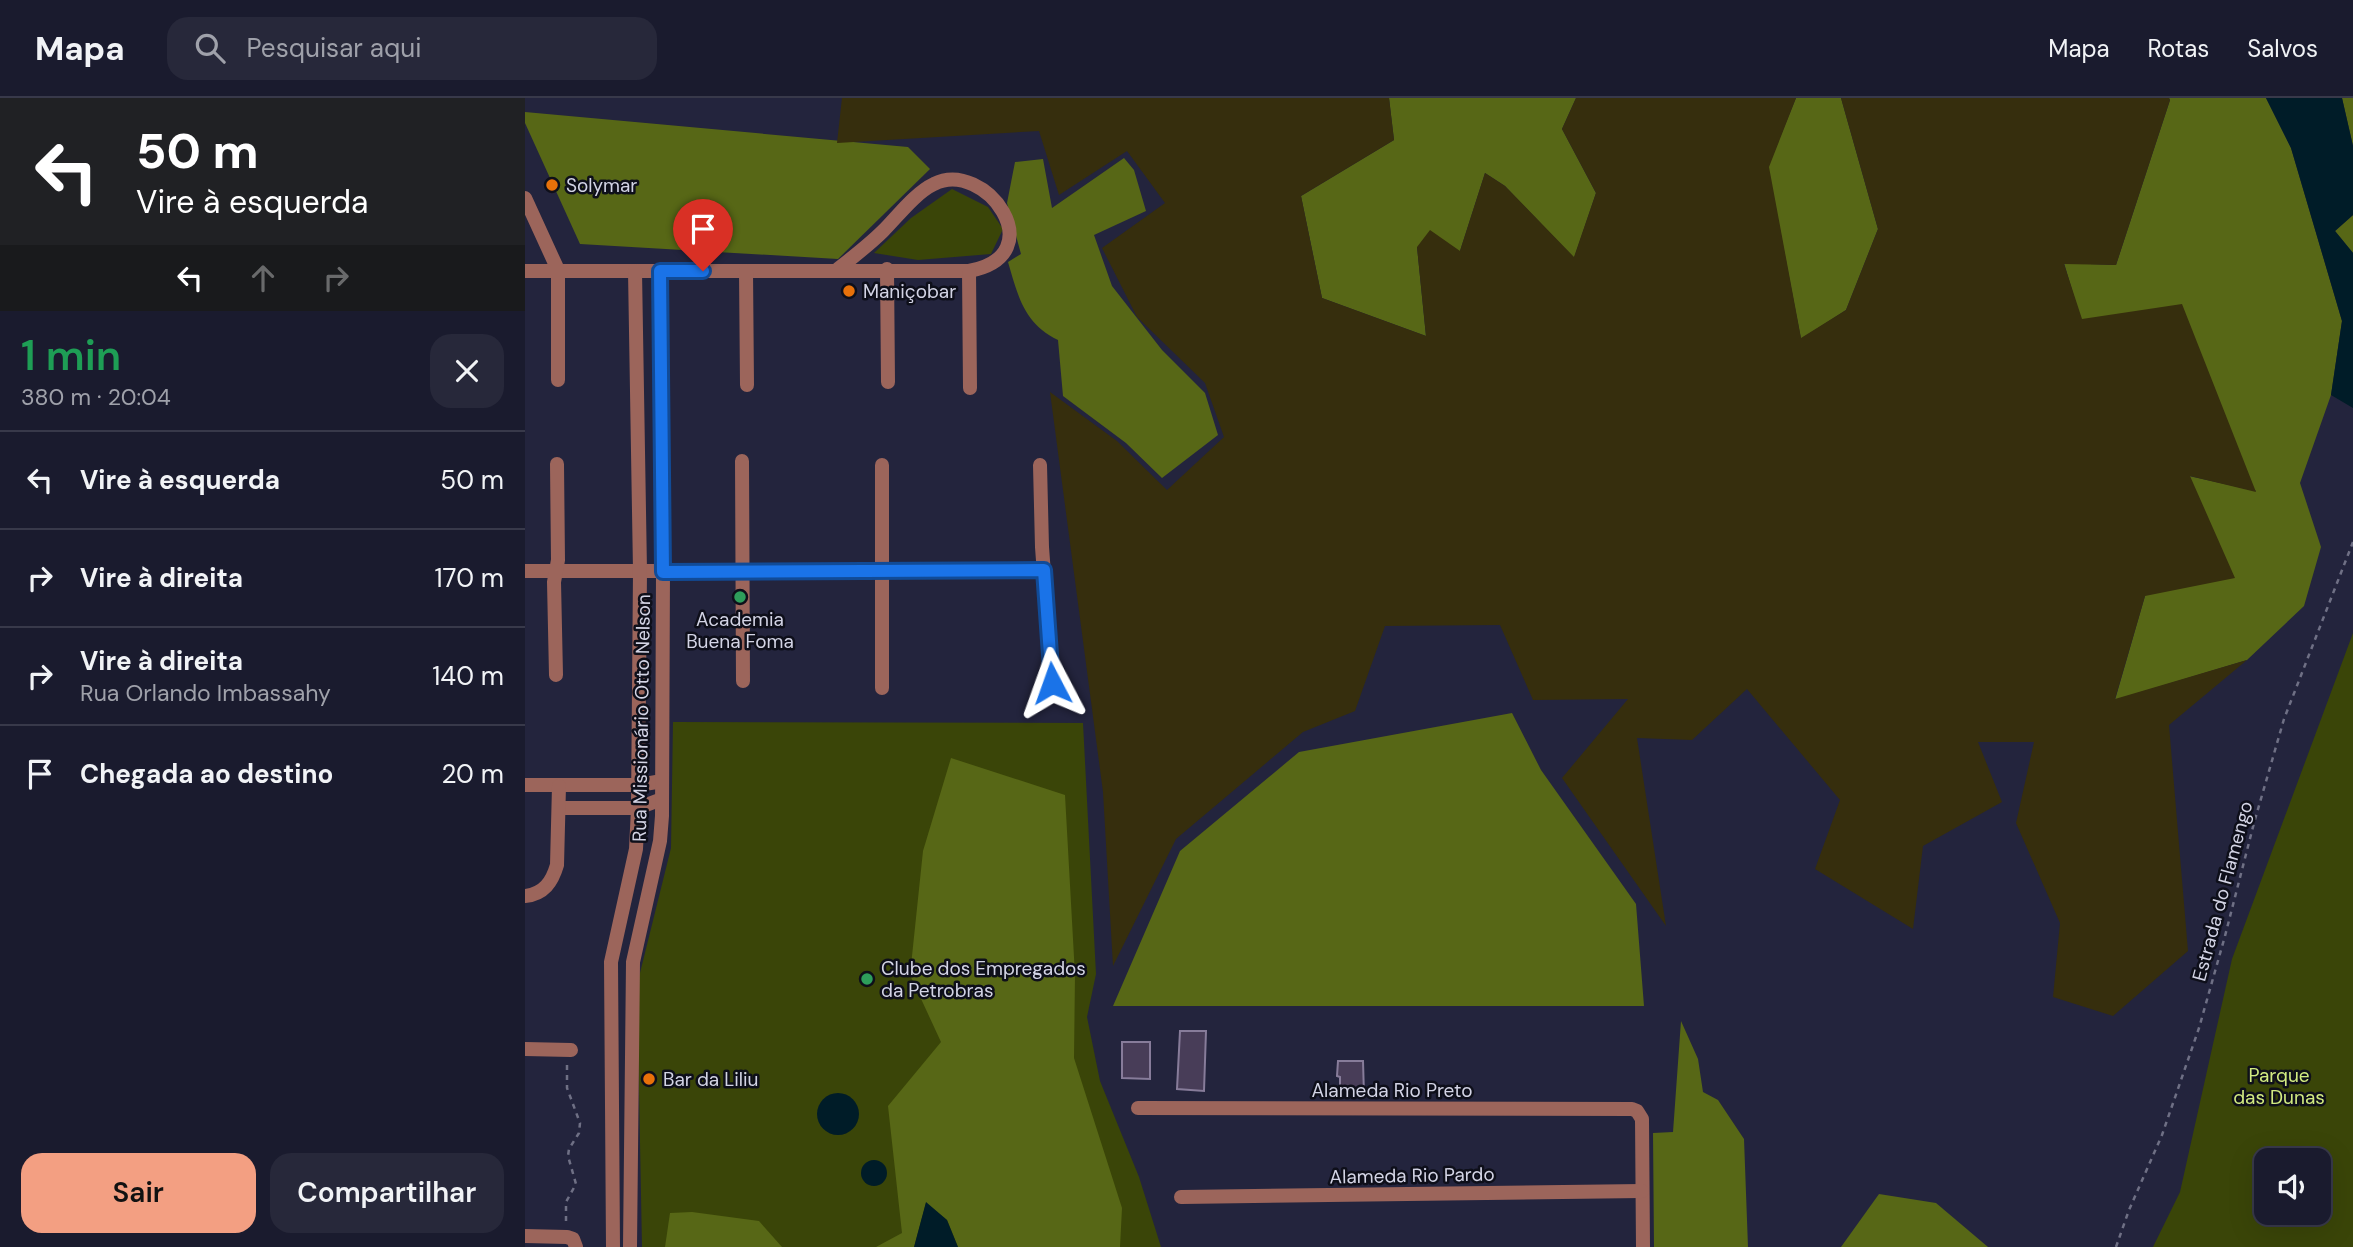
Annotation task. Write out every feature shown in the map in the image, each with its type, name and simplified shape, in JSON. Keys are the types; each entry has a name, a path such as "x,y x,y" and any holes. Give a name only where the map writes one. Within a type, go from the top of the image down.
{"street":[{"path":"525,271 968,271 986,268 1005,253 1010,238 1009,224 1004,212 992,198 977,187 960,180 946,180 924,190 880,234 838,269"},
{"path":"525,198 558,270 558,380"},
{"path":"887,269 888,382"},
{"name":"Rua Missionário Otto Nelson","path":"613,1247 611,962 636,849 639,785 640,572 635,271"},
{"name":"Rua Missionário Otto Nelson","path":"630,1247 633,962 660,841 662,799 660,271"},
{"path":"746,271 747,385"},
{"path":"968,271 970,388"},
{"path":"743,461 743,681"},
{"path":"556,675 554,582 558,559 557,464"},
{"path":"881,465 882,688"},
{"path":"1040,465 1052,683"},
{"path":"525,571 1044,570"},
{"path":"525,785 639,785 662,780"},
{"path":"525,897 540,893 554,876 557,865 559,786"},
{"path":"559,808 638,808 662,799"},
{"path":"525,1049 569,1050"},
{"name":"Alameda Rio Preto","path":"1138,1108 1632,1110 1637,1111 1642,1119 1642,1191"},
{"path":"1642,1191 1643,1247"},
{"name":"Alameda Rio Pardo","path":"1181,1197 1642,1191"},
{"path":"525,1236 572,1242"}],"path":[{"name":"Estrada do Flamengo","path":"2116,1247 2162,1135 2199,1028 2253,823 2284,719 2353,542"},
{"path":"569,1050 567,1088 580,1123 579,1133 569,1149 568,1156 576,1184 566,1202 572,1242"}],"green space":[{"path":"1389,98 1576,98 1562,129 1596,193 1574,258 1505,186 1485,173 1460,251 1417,247 1426,336 1322,298 1301,196 1394,140"},
{"path":"1796,98 1841,98 1878,229 1846,310 1801,339 1768,167"},
{"path":"2169,98 2266,98 2291,148 2342,321 2331,395 2300,483 2321,547 2304,606 2247,660 2115,700 2145,596 2189,476 2256,491 2081,320 2064,263 2116,265"},
{"path":"2342,98 2353,98 2353,146"},
{"path":"525,112 908,147 930,169 838,259 580,244 525,123"},
{"path":"1124,158 1134,170 1146,211 1094,235 1112,286 1162,350 1205,393 1218,435 1162,478 1126,443 1063,396 1058,340 1037,326 1024,308 1008,262 1021,254 1007,203 1015,162 1043,159 1052,208"},
{"path":"952,189 988,207 1003,229 991,254 918,260 874,253 911,218"},
{"path":"2353,215 2353,253 2335,231"},
{"name":"Parque das Dunas","path":"2353,633 2353,1247 2153,1247 2180,1192 2232,959"},
{"path":"1512,713 1541,770 1636,904 1644,1006 1113,1006 1180,851 1299,752"},
{"name":"Clube dos Empregados da Petrobras","path":"673,722 1083,723 1096,974 1087,1017 1100,1081 1139,1177 1161,1247 642,1247 637,985 671,848"},
{"path":"951,758 1065,795 1075,975 1074,1058 1122,1208 1120,1247 958,1247 947,1220 926,1203 914,1247 876,1247 902,1233 888,1106 941,1042 910,975 923,851"},
{"path":"1681,1021 1698,1059 1703,1092 1718,1100 1744,1139 1748,1247 1654,1247 1653,1133 1673,1132"},
{"path":"1879,1194 1936,1203 1988,1247 1841,1247"},
{"path":"692,1212 759,1221 782,1247 665,1247 670,1213"}],"sand":[{"path":"842,98 1389,98 1394,140 1301,196 1322,298 1426,336 1417,247 1430,230 1460,251 1485,173 1505,186 1574,257 1596,193 1562,129 1576,98 1796,98 1769,167 1801,338 1846,310 1878,229 1841,98 2169,98 2116,265 2064,264 2082,319 2182,304 2256,492 2190,476 2235,578 2145,596 2115,699 2247,660 2169,725 2188,951 2113,1016 2053,997 2060,923 2016,823 2034,742 1978,742 2002,802 1923,846 1913,929 1815,869 1840,800 1747,689 1692,740 1637,738 1666,926 1562,778 1628,699 1533,700 1500,625 1385,626 1355,711 1303,732 1176,839 1113,966 1103,792 1050,392 1117,441 1167,490 1224,437 1205,383 1137,317 1102,248 1165,203 1127,151 1059,195 1039,131 837,143"}],"water":[{"path":"2266,98 2342,98 2353,146 2353,215 2335,231 2353,253 2353,408 2331,395 2342,321 2291,148"},
{"path":"838,1093 853,1099 859,1114 853,1129 838,1135 823,1129 817,1114 823,1099"},
{"path":"874,1160 883,1164 887,1173 883,1182 874,1186 865,1182 861,1173 865,1164"},
{"path":"926,1202 947,1220 958,1247 914,1247"}],"building":[{"path":"1180,1031 1206,1031 1204,1091 1177,1089"},
{"path":"1122,1042 1150,1042 1150,1079 1122,1078"},
{"path":"1338,1061 1363,1061 1364,1095 1340,1094"}],"place":[{"name":"Solymar","path":"552,185"},
{"name":"Maniçobar","path":"849,291"},
{"name":"Academia Buena Foma","path":"740,597"},
{"name":"Clube dos Empregados da Petrobras","path":"867,979"},
{"name":"Bar da Liliu","path":"649,1079"}],"route":[{"path":"703,271 660,271 663,572 1044,570 1052,683"}]}
